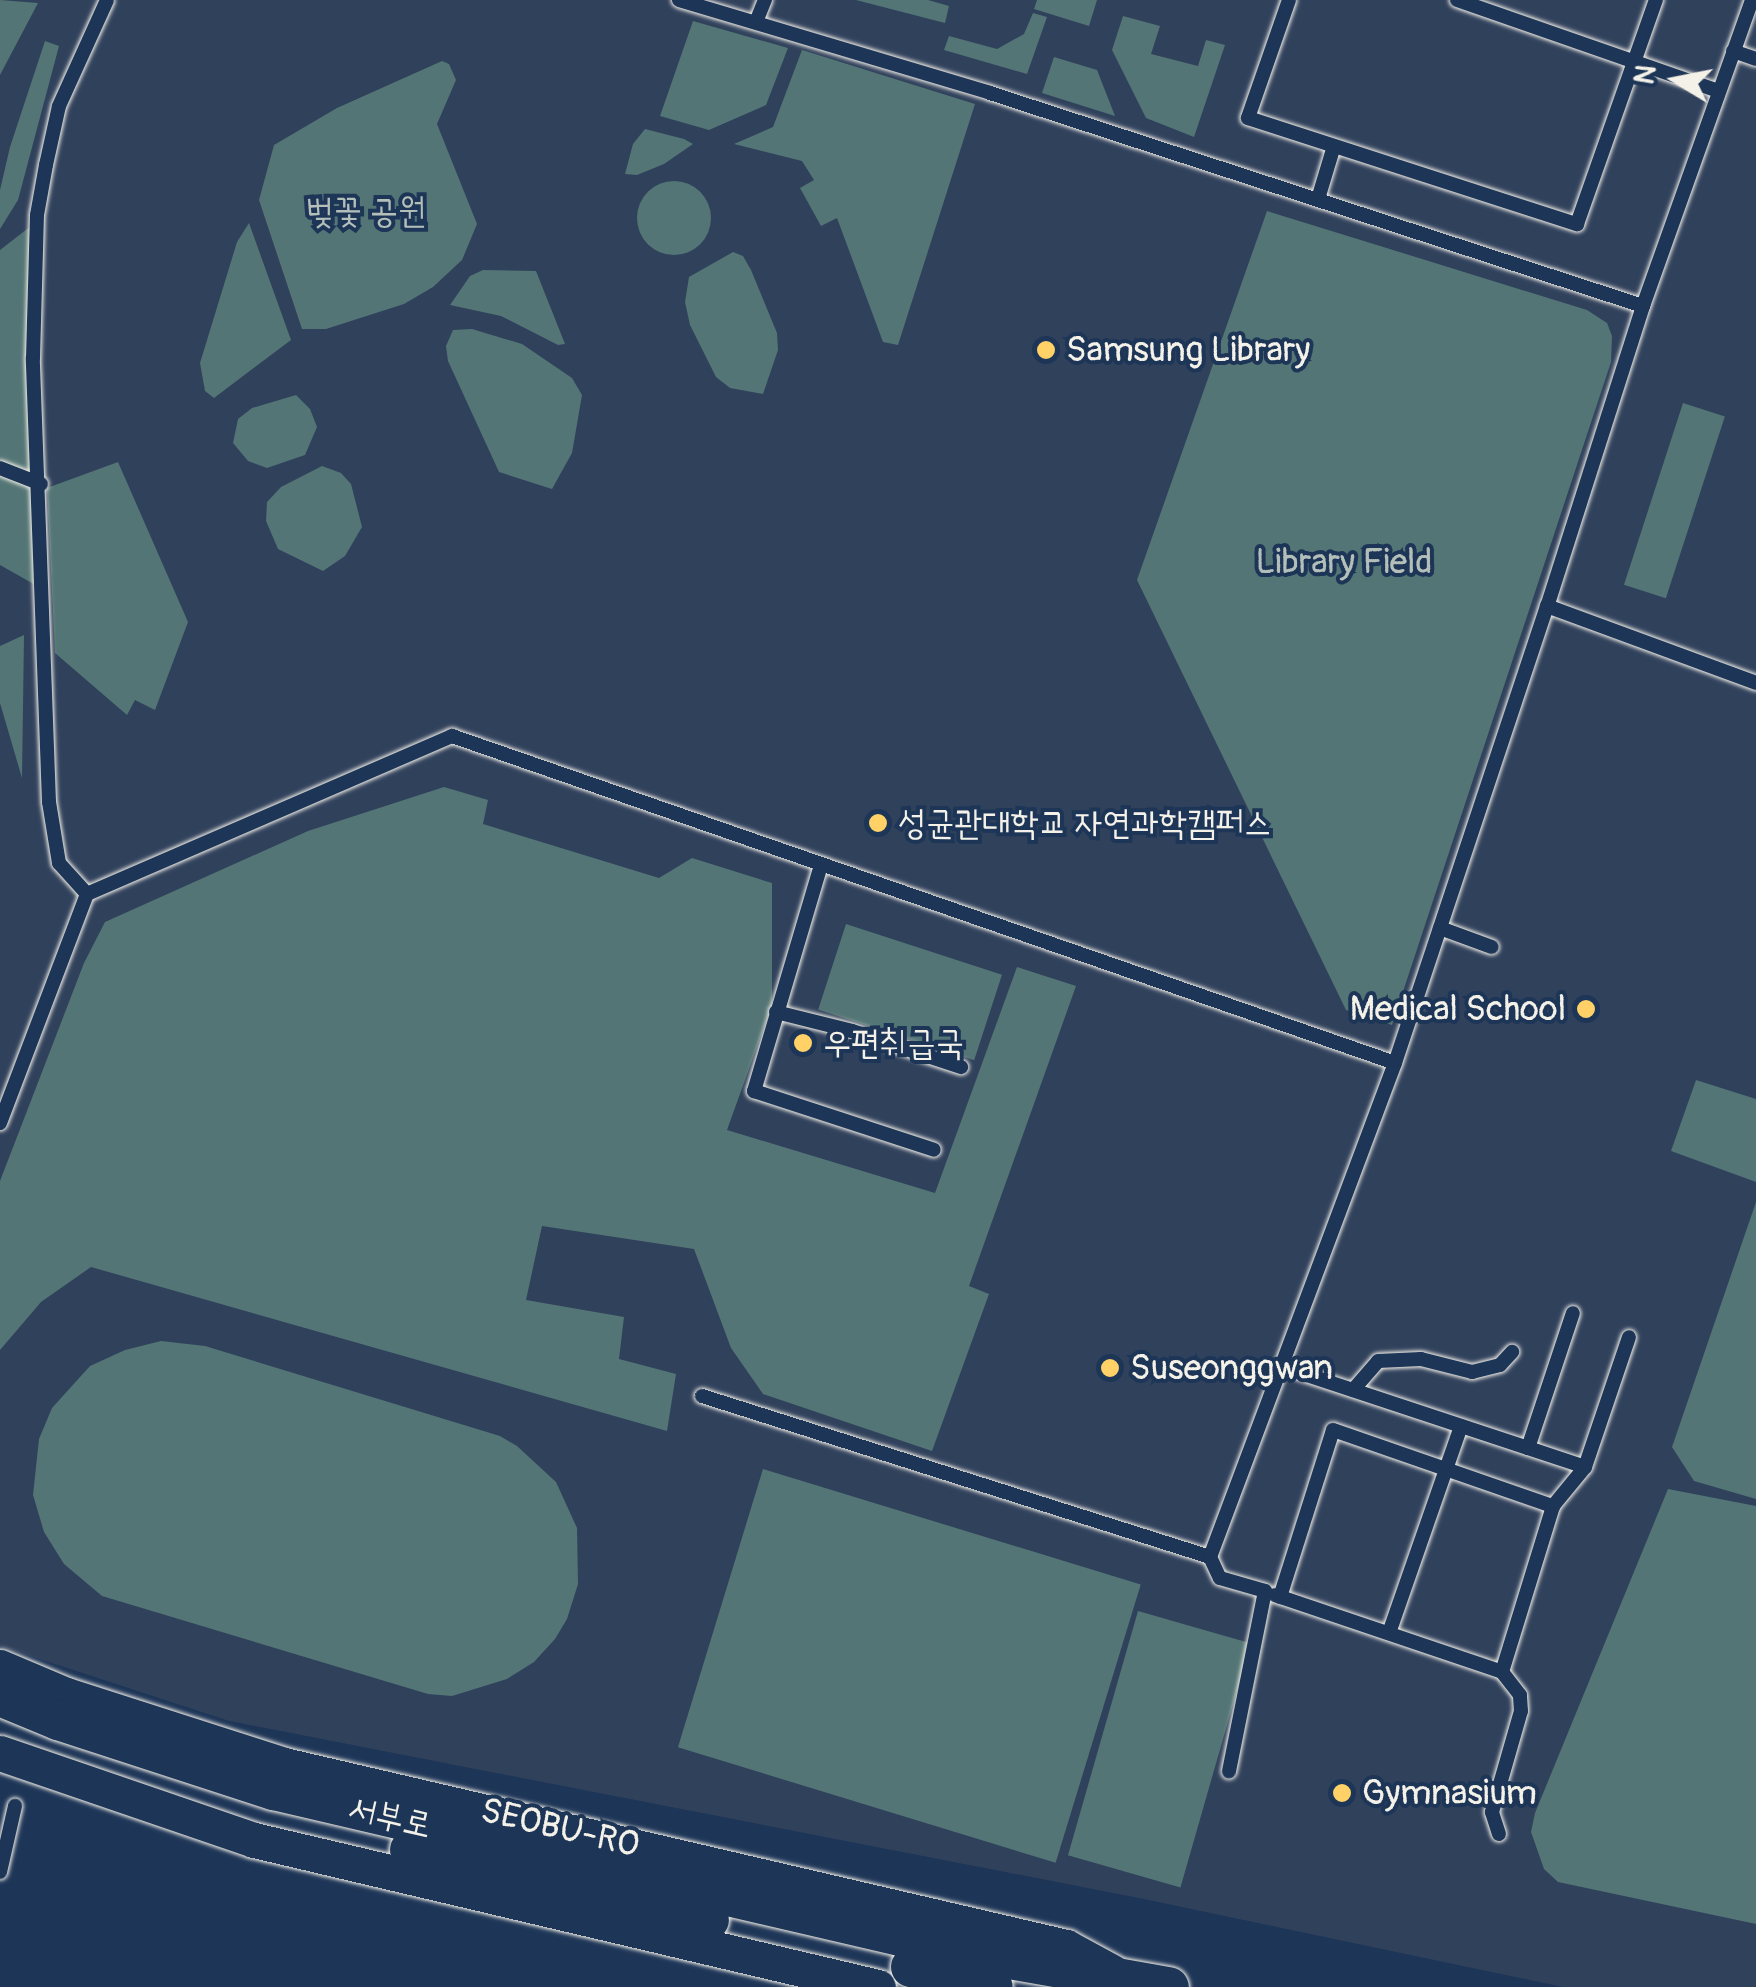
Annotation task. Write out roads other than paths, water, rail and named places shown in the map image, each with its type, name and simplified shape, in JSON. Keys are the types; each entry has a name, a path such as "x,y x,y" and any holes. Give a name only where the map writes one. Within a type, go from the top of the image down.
{"main road":[{"name":"서부로","path":"0,1696 58,1720 274,1790 971,1972"},
{"name":"서부로","path":"0,1724 264,1815 971,1972"},
{"name":"SEOBU-RO","path":"971,1972 1122,1977 1169,1987"}],"street":[{"name":"SEOBU-RO","path":"0,1667 66,1695 284,1764 1066,1947 1122,1977"},
{"path":"0,1753 254,1840 878,1987"}],"lane":[{"path":"87,894 59,863 50,802 41,484 33,358 37,215 60,106 107,0"},
{"path":"679,0 1318,198 1643,306"},
{"path":"756,22 764,0"},
{"path":"1289,0 1248,118 1577,224 1656,0"},
{"path":"1457,0 1637,60 1719,92"},
{"path":"1499,1834 1492,1812 1521,1711 1520,1695 1502,1672 1220,1578 1210,1556 1395,1063 1643,306 1752,0"},
{"path":"1733,50 1756,58"},
{"path":"1318,198 1334,146"},
{"path":"0,468 41,484"},
{"path":"1546,606 1756,683"},
{"path":"0,1123 87,894 452,736 1395,1063"},
{"path":"821,865 754,1091 934,1150"},
{"path":"1440,928 1492,947"},
{"path":"776,1012 852,1030 961,1066"},
{"path":"1528,1448 1573,1314"},
{"path":"1502,1672 1553,1506 1584,1467 1628,1337"},
{"path":"1353,1390 1378,1362 1421,1359 1472,1372 1500,1365 1512,1352"},
{"path":"1283,1367 1584,1467"},
{"path":"702,1396 1210,1556"},
{"path":"1388,1634 1443,1466 1461,1426"},
{"path":"1280,1597 1333,1430 1553,1506"},
{"path":"1229,1771 1264,1592"},
{"path":"0,1872 15,1806"}],"place":[{"name":"Samsung Library","path":"1046,350"},
{"name":"성균관대학교 자연과학캠퍼스","path":"878,823"},
{"name":"Medical School","path":"1586,1009"},
{"name":"우편취급국","path":"803,1043"},
{"name":"Suseonggwan","path":"1110,1368"},
{"name":"Gymnasium","path":"1342,1793"}],"park label":[{"name":"벚꽃 공원","path":"366,211"},
{"name":"Library Field","path":"1344,562"}]}
